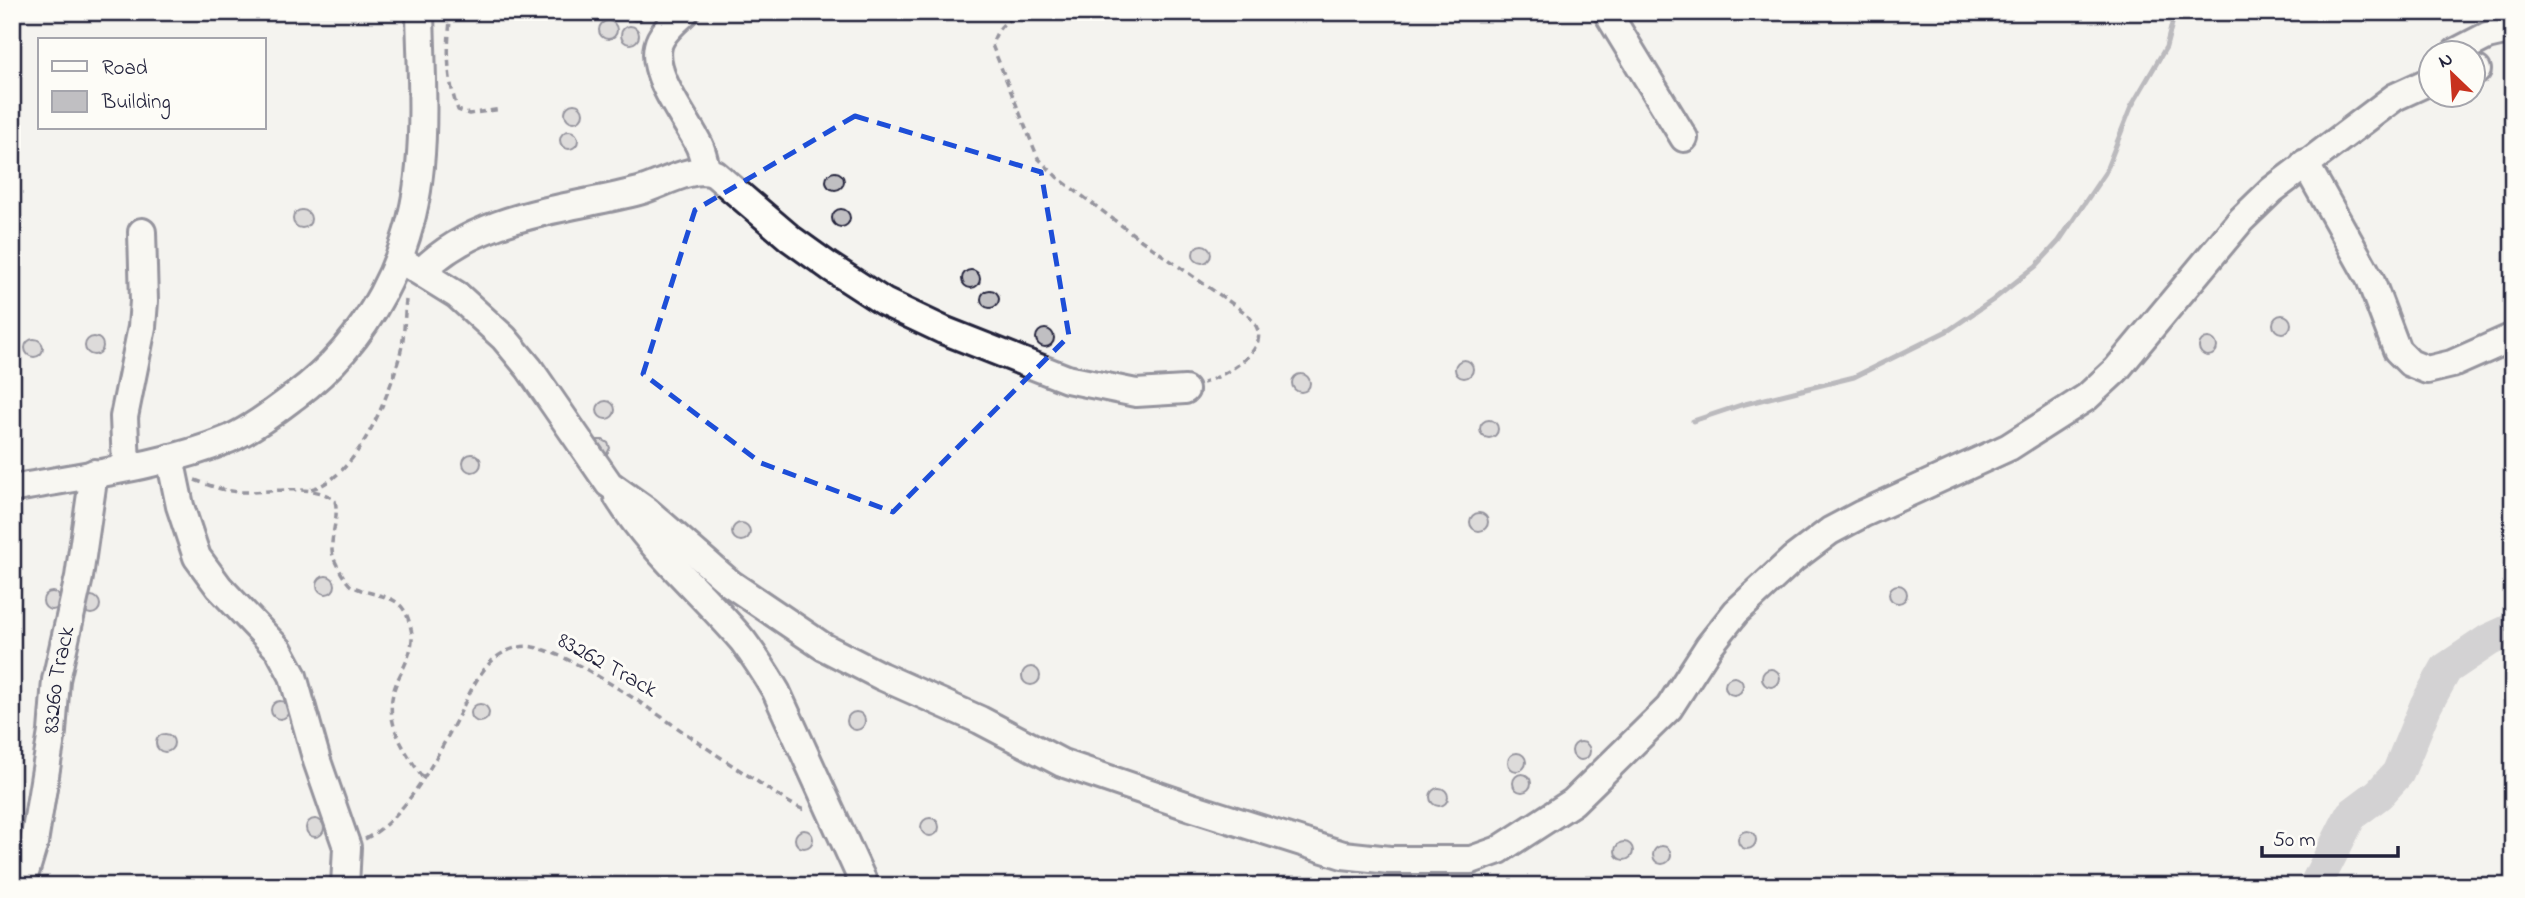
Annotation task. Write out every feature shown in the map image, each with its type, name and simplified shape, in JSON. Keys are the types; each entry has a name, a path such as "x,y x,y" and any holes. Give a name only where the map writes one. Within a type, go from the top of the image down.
{"street":[{"path":"12,489 126,467 172,467 231,438 273,412 310,385 337,358 363,327 386,289 409,229 421,164 420,12"},
{"path":"685,12 667,30 658,44 657,57 673,101 700,147 707,171"},
{"path":"1607,12 1684,138"},
{"path":"2483,38 2513,30"},
{"path":"609,484 648,511 731,584 824,647 881,676 980,720 1062,763 1343,855 1390,860 1471,860 1499,850 1573,802 1669,708 1709,646 1736,612 1793,559 1830,531 1862,513 2009,447 2087,397 2116,370 2241,220 2272,190 2395,97 2416,85"},
{"path":"2305,163 2370,279 2398,350 2410,363 2427,370 2439,367 2513,337"},
{"path":"422,271 461,243 508,222 557,208 638,191 687,174 707,171 715,174 791,239 830,267 884,302 943,330 1068,379 1136,393 1185,390"},
{"path":"126,467 124,417 143,314 142,232"},
{"path":"399,259 457,295 505,338 641,532 743,642 761,666 776,691 865,886"},
{"path":"172,467 180,506 197,557 219,587 279,650 293,676 317,761 347,847 345,886"},
{"name":"83260 Track","path":"21,886 34,843 52,732 56,680 79,577 94,473"}],"path":[{"path":"451,12 448,39 449,75 458,110 468,114 500,109"},
{"path":"1024,12 1008,19 995,34 992,45 1038,158 1057,177 1141,240 1247,314 1258,328 1259,340 1248,357 1220,377 1185,390"},
{"path":"302,491 323,486 340,474 359,450 380,411 401,353 406,298"},
{"path":"172,467 217,489 243,492 302,491 329,494 335,501 337,521 332,555 351,586 392,597 406,612 412,631 409,657 391,699 392,716 397,738 422,777"},
{"name":"83262 Track","path":"347,847 369,836 391,820 422,777 483,670 496,657 522,646 533,646 588,670 790,802 836,822"}],"highlighted area":[{"path":"855,116 1041,172 1069,336 893,512 761,463 643,374 695,210"}],"building":[{"path":"626,12 644,12 641,20 635,21 627,17"},
{"path":"608,21 614,24 617,30 614,36 608,39 602,36 599,30 602,24"},
{"path":"630,26 636,29 639,35 636,41 630,44 624,41 621,35 624,29"},
{"path":"574,104 580,107 583,113 580,119 574,122 568,119 565,113 568,107"},
{"path":"569,131 575,134 578,140 575,146 569,149 563,146 560,140 563,134"},
{"path":"835,172 841,175 844,181 841,187 835,190 829,187 826,181 829,175"},
{"path":"841,209 847,212 850,218 847,224 841,227 835,224 832,218 835,212"},
{"path":"302,210 308,213 311,219 308,225 302,228 296,225 293,219 296,213"},
{"path":"1202,245 1208,248 1211,254 1208,260 1202,263 1196,260 1193,254 1196,248"},
{"path":"971,270 977,273 980,279 977,285 971,288 965,285 962,279 965,273"},
{"path":"990,290 996,293 999,299 996,305 990,308 984,305 981,299 984,293"},
{"path":"2282,315 2288,318 2291,324 2288,330 2282,333 2276,330 2273,324 2276,318"},
{"path":"1045,329 1051,332 1054,338 1051,344 1045,347 1039,344 1036,338 1039,332"},
{"path":"94,337 100,340 103,346 100,352 94,355 88,352 85,346 88,340"},
{"path":"2208,338 2214,341 2217,347 2214,353 2208,356 2202,353 2199,347 2202,341"},
{"path":"34,339 40,342 43,348 40,354 34,357 28,354 25,348 28,342"},
{"path":"1464,360 1470,363 1473,369 1470,375 1464,378 1458,375 1455,369 1458,363"},
{"path":"1301,374 1307,377 1310,383 1307,389 1301,392 1295,389 1292,383 1295,377"},
{"path":"606,401 612,404 615,410 612,416 606,419 600,416 597,410 600,404"},
{"path":"1489,420 1495,423 1498,429 1495,435 1489,438 1483,435 1480,429 1483,423"},
{"path":"597,440 608,443 610,448 604,457 595,442"},
{"path":"472,454 478,457 481,463 478,469 472,472 466,469 463,463 466,457"},
{"path":"1479,513 1485,516 1488,522 1485,528 1479,531 1473,528 1470,522 1473,516"},
{"path":"741,523 747,526 750,532 747,538 741,541 735,538 732,532 735,526"},
{"path":"326,576 332,579 335,585 332,591 326,594 320,591 317,585 320,579"},
{"path":"1898,585 1904,588 1907,594 1904,600 1898,603 1892,600 1889,594 1892,588"},
{"path":"52,592 58,595 61,601 58,607 52,610 46,607 43,601 46,595"},
{"path":"91,596 97,599 100,605 97,611 91,614 85,611 82,605 85,599"},
{"path":"1031,667 1037,670 1040,676 1037,682 1031,685 1025,682 1022,676 1025,670"},
{"path":"1771,669 1777,672 1780,678 1777,684 1771,687 1765,684 1762,678 1765,672"},
{"path":"1734,677 1740,680 1743,686 1740,692 1734,695 1728,692 1725,686 1728,680"},
{"path":"280,701 286,704 289,710 286,716 280,719 274,716 271,710 274,704"},
{"path":"480,704 486,707 489,713 486,719 480,722 474,719 471,713 474,707"},
{"path":"856,712 862,715 865,721 862,727 856,730 850,727 847,721 850,715"},
{"path":"165,734 171,737 174,743 171,749 165,752 159,749 156,743 159,737"},
{"path":"1581,742 1587,745 1590,751 1587,757 1581,760 1575,757 1572,751 1575,745"},
{"path":"1517,753 1523,756 1526,762 1523,768 1517,771 1511,768 1508,762 1511,756"},
{"path":"1522,774 1528,777 1531,783 1528,789 1522,792 1516,789 1513,783 1516,777"},
{"path":"1439,788 1445,791 1448,797 1445,803 1439,806 1433,803 1430,797 1433,791"},
{"path":"930,818 936,821 939,827 936,833 930,836 924,833 921,827 924,821"},
{"path":"315,819 321,822 324,828 321,834 315,837 309,834 306,828 309,822"},
{"path":"804,830 810,833 813,839 810,845 804,848 798,845 795,839 798,833"},
{"path":"1747,831 1753,834 1756,840 1753,846 1747,849 1741,846 1738,840 1741,834"},
{"path":"1624,842 1630,845 1633,851 1630,857 1624,860 1618,857 1615,851 1618,845"},
{"path":"1662,846 1668,849 1671,855 1668,861 1662,864 1656,861 1653,855 1656,849"}],"waterway":[{"path":"1693,421 1741,405 1854,377 1949,330 2036,266 2059,241 2105,173 2131,107 2166,47 2175,12"},
{"path":"2315,886 2351,815 2379,794 2398,773 2426,705 2446,669 2489,640 2513,629"}]}
